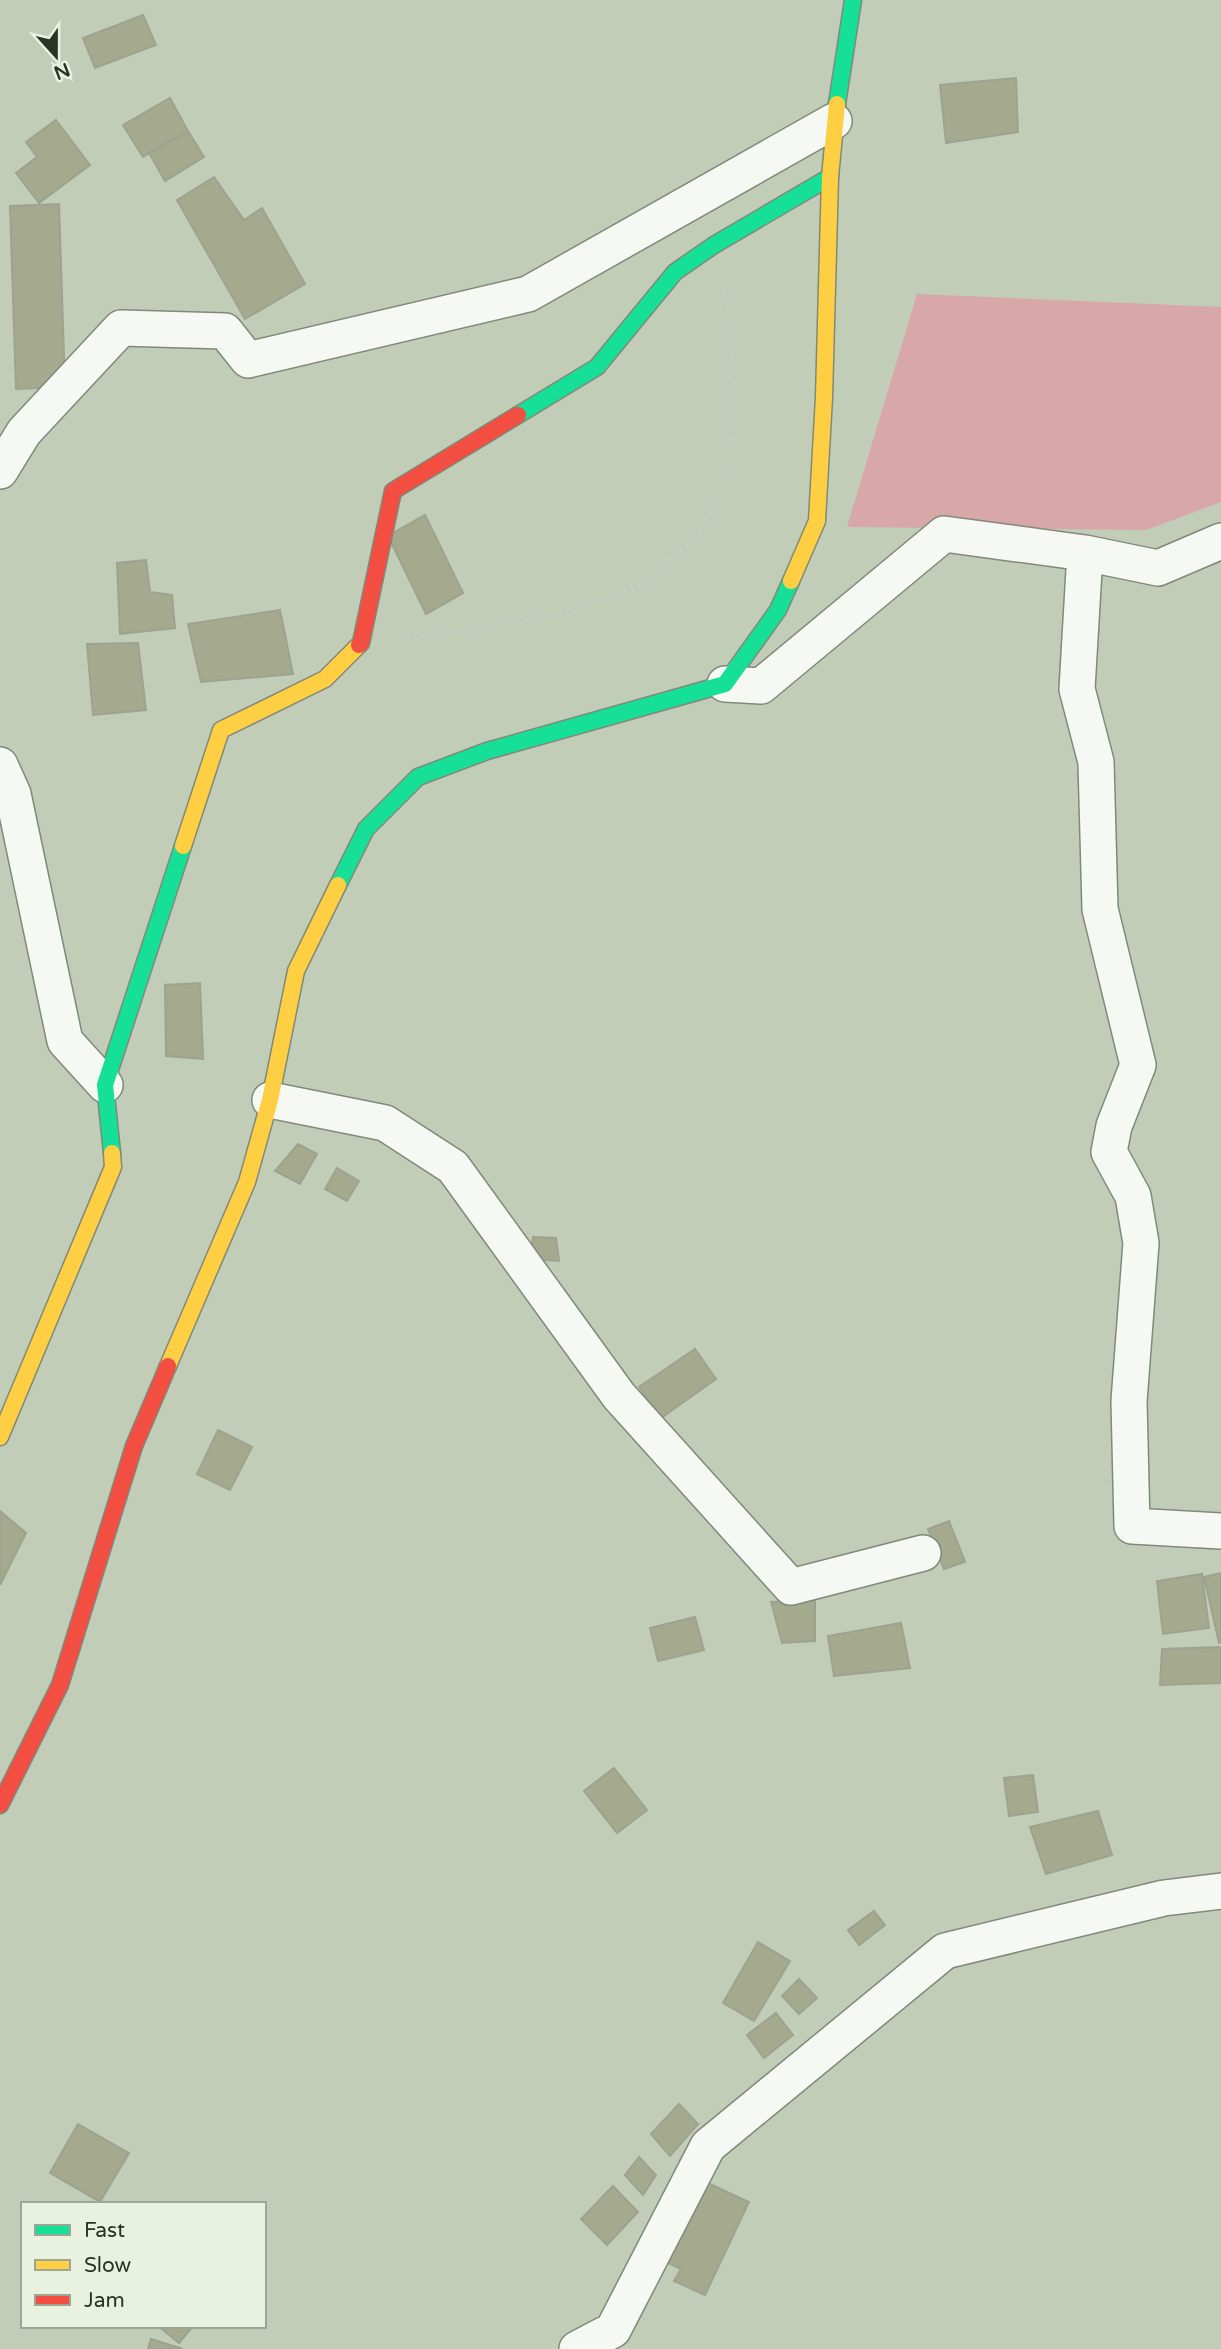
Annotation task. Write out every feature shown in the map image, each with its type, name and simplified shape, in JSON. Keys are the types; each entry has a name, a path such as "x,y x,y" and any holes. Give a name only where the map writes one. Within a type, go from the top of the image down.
{"main road":[{"path":"0,1805 60,1685 134,1446 247,1182 270,1100 296,971 366,829 418,777 487,751 725,684 778,610 817,521 824,397 830,177 834,121 853,0"},
{"path":"0,1437 113,1167 104,1085 221,730 325,680 361,643 393,491 597,367 675,272 714,245 830,177"}],"street":[{"path":"0,471 24,432 121,328 225,331 248,360 528,294 834,121"},
{"path":"725,684 761,686 944,534 1085,553 1158,568 1221,541"},
{"path":"1085,553 1076,689 1096,762 1100,909 1138,1065 1114,1126 1109,1152 1133,1196 1141,1243 1129,1401 1132,1526 1221,1531"},
{"path":"0,765 13,794 65,1041 104,1085"},
{"path":"270,1100 385,1123 453,1167 619,1396 791,1587 923,1553"},
{"path":"577,2349 613,2330 708,2146 944,1951 1164,1898 1221,1891"}],"path":[{"path":"361,643 471,630 574,611 643,584 698,537 723,481 735,408 729,308 714,245"}],"shaded area":[{"path":"917,294 1221,307 1221,502 1146,530 847,527"}],"building":[{"path":"143,15 156,45 95,68 83,38"},
{"path":"1016,78 1018,132 946,143 940,85"},
{"path":"170,98 188,131 143,157 123,125"},
{"path":"56,120 90,165 39,203 16,173 37,157 26,142"},
{"path":"188,131 204,157 165,181 149,153"},
{"path":"214,177 244,220 262,208 305,284 245,319 177,200"},
{"path":"59,204 65,387 16,389 10,206"},
{"path":"425,515 463,593 426,614 388,536"},
{"path":"146,560 150,592 172,595 175,628 120,634 117,563"},
{"path":"280,610 293,674 201,682 188,624"},
{"path":"138,643 146,710 93,715 87,644"},
{"path":"200,983 203,1059 166,1056 165,985"},
{"path":"298,1144 317,1154 300,1184 275,1171"},
{"path":"337,1168 359,1181 347,1201 325,1189"},
{"path":"533,1237 556,1238 559,1261 530,1259"},
{"path":"695,1349 716,1379 661,1418 639,1387"},
{"path":"218,1430 252,1447 230,1490 197,1474"},
{"path":"0,1511 26,1533 0,1585"},
{"path":"949,1521 965,1562 944,1569 928,1529"},
{"path":"1221,1573 1221,1642 1219,1643 1204,1577"},
{"path":"1202,1574 1209,1628 1163,1634 1157,1581"},
{"path":"815,1600 815,1641 782,1643 771,1602"},
{"path":"695,1617 704,1650 658,1661 650,1628"},
{"path":"901,1623 910,1668 834,1676 828,1636"},
{"path":"1221,1647 1221,1683 1160,1685 1162,1649"},
{"path":"614,1768 647,1810 617,1833 584,1791"},
{"path":"1033,1775 1038,1812 1009,1816 1004,1778"},
{"path":"1098,1811 1112,1855 1046,1874 1030,1827"},
{"path":"874,1911 885,1925 859,1945 848,1930"},
{"path":"758,1942 790,1961 754,2021 723,2003"},
{"path":"799,1979 817,1998 799,2014 782,1996"},
{"path":"776,2013 793,2035 764,2058 747,2035"},
{"path":"679,2104 698,2124 670,2156 651,2134"},
{"path":"78,2124 129,2153 100,2202 50,2173"},
{"path":"639,2157 656,2175 643,2195 625,2175"},
{"path":"701,2180 749,2202 705,2295 674,2281 681,2269 664,2261"},
{"path":"613,2186 638,2212 607,2245 581,2219"},
{"path":"160,2328 191,2328 179,2343"},
{"path":"151,2339 183,2349 148,2349"}],"traffic: fast":[{"path":"837,104 853,0"},
{"path":"518,415 597,367 675,272 714,245 830,177"},
{"path":"338,885 366,829 418,777 487,751 725,684 778,610 791,581"},
{"path":"112,1153 105,1085 183,846"}],"traffic: slow":[{"path":"791,581 817,521 824,397 830,177 837,104"},
{"path":"183,846 221,730 325,679 359,645"},
{"path":"168,1366 247,1182 270,1100 296,971 338,885"},
{"path":"0,1437 113,1167 112,1153"}],"traffic: jam":[{"path":"359,645 393,491 518,415"},
{"path":"0,1805 60,1685 134,1446 168,1366"}]}
